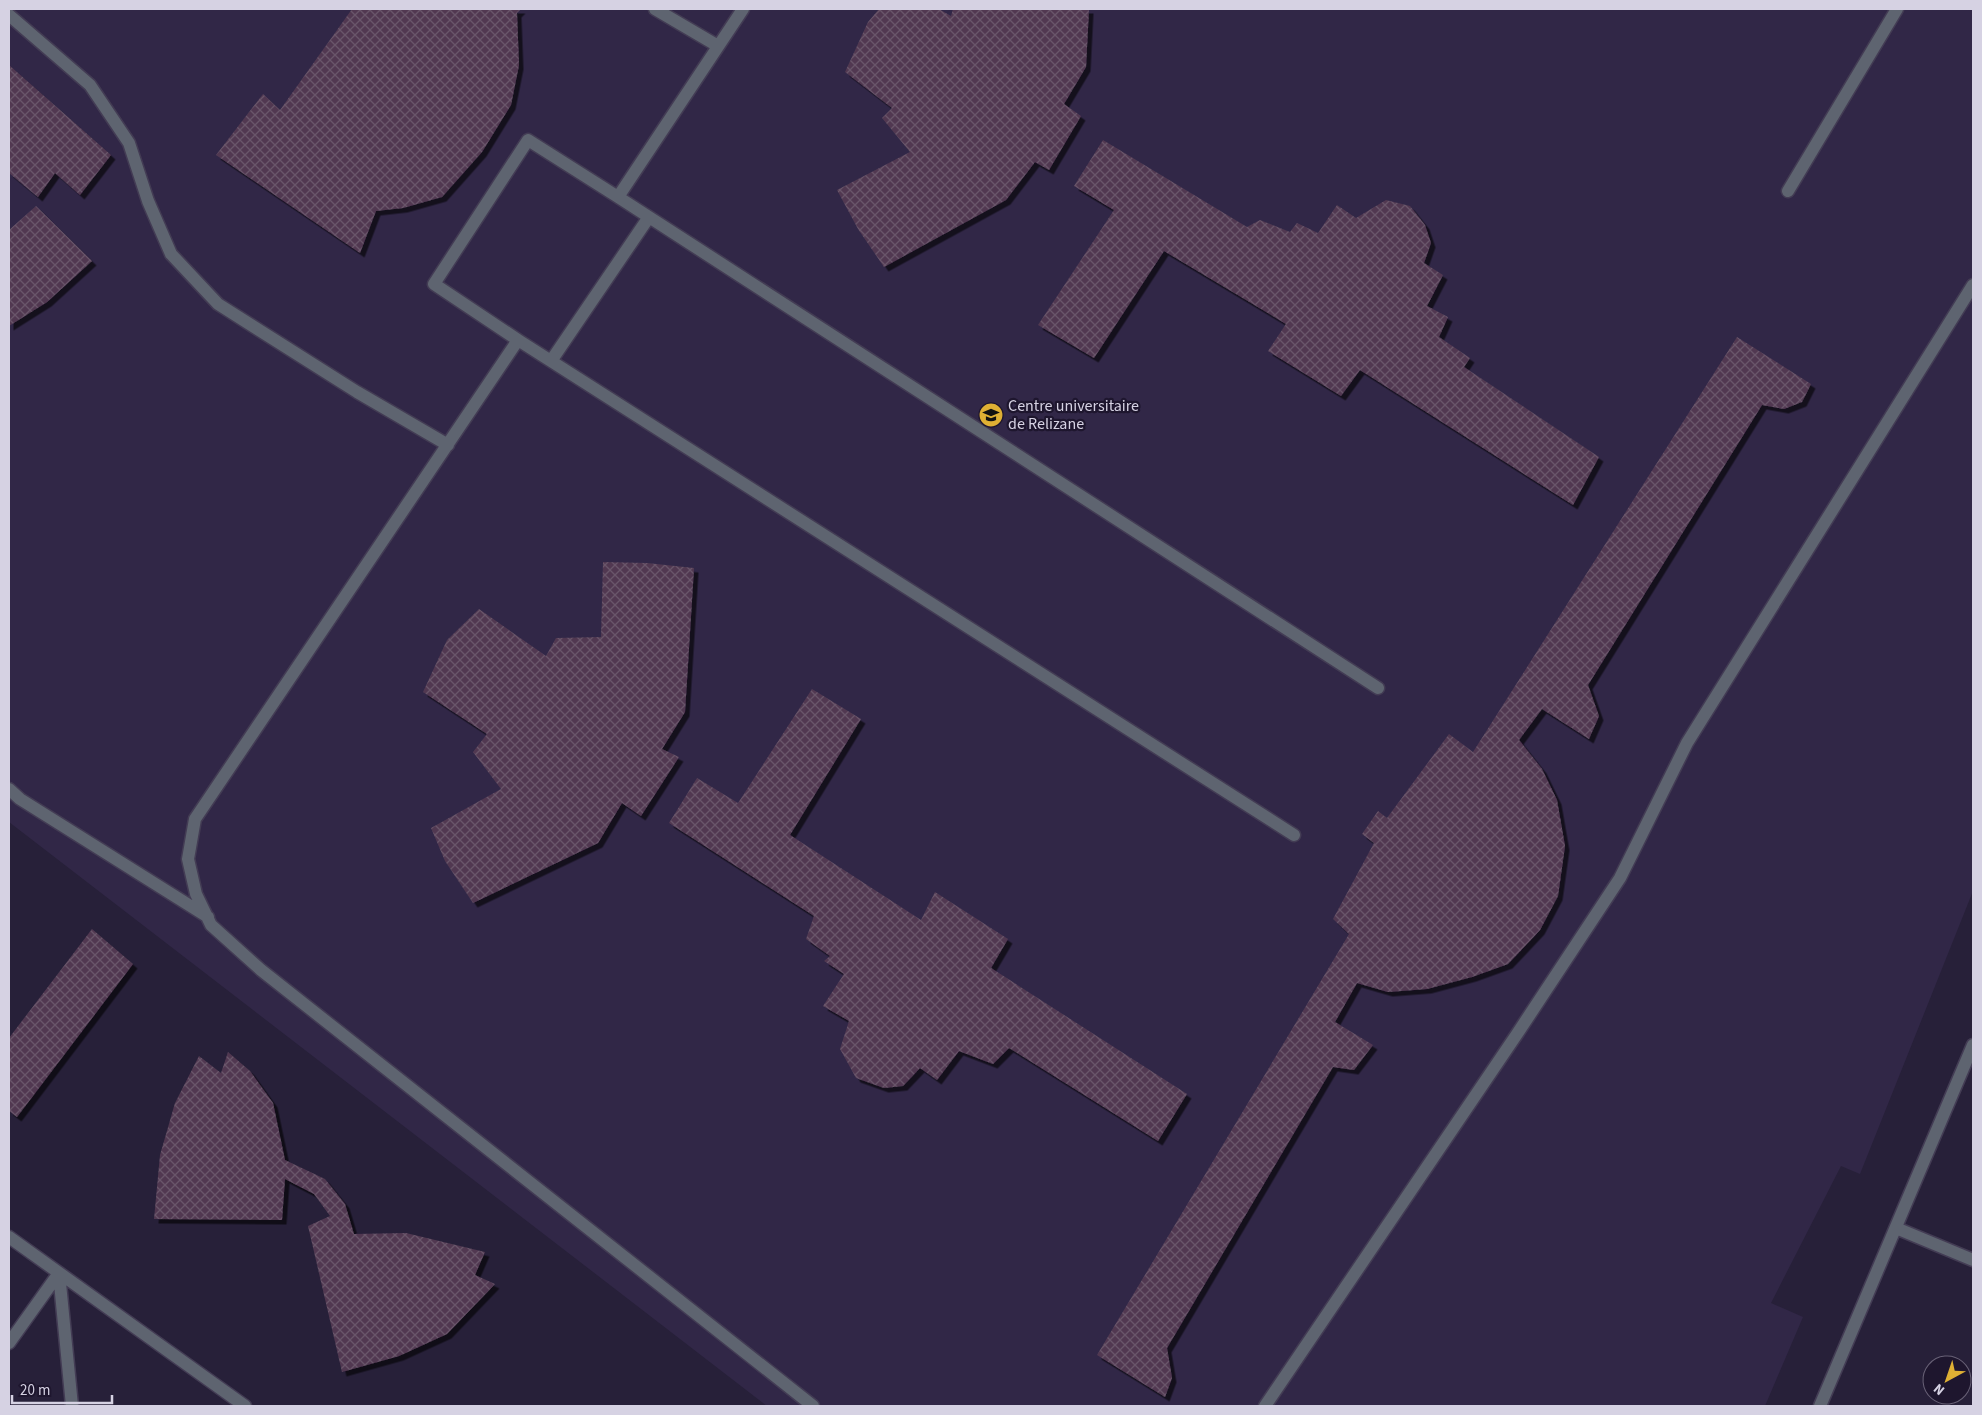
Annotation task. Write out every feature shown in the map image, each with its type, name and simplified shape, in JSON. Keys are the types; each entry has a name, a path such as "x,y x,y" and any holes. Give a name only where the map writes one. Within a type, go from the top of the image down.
{"street":[{"path":"655,9 718,46"},
{"path":"618,197 743,9"},
{"path":"1788,191 1897,9"},
{"path":"9,15 90,86 129,143 148,201 171,254 218,304 357,392 448,445"},
{"path":"1294,834 518,340 434,284 528,140 1378,688"},
{"path":"551,361 649,217"},
{"path":"1265,1406 1517,1034 1620,878 1687,743 1973,285"},
{"path":"518,340 195,819 188,859 196,894 211,925 262,970 813,1406"},
{"path":"9,789 20,799 208,917"},
{"path":"1820,1406 1973,1045"},
{"path":"1896,1228 1973,1260"},
{"path":"9,1237 245,1406"},
{"path":"9,1343 59,1273"},
{"path":"59,1273 72,1406"}],"shaded area":[{"name":"Centre universitaire de Relizane","path":"9,9 1973,9 1973,891 1860,1174 1841,1166 1771,1303 1803,1317 1765,1406 767,1406 9,822"}],"building":[{"path":"352,9 521,9 517,13 519,65 511,105 482,152 442,197 403,208 376,211 360,253 216,155 263,94 280,110"},
{"path":"879,9 939,9 951,16 953,9 1089,9 1086,67 1064,104 1081,116 1049,170 1035,162 1006,200 884,267 858,229 837,190 910,152 882,118 892,108 845,72 868,22"},
{"path":"9,65 111,155 80,195 55,173 38,197 9,173"},
{"path":"1103,140 1247,227 1260,220 1290,232 1297,223 1318,233 1337,205 1356,218 1386,200 1410,206 1425,225 1431,243 1424,263 1443,275 1427,306 1448,317 1439,337 1470,358 1464,367 1599,457 1573,505 1360,370 1341,396 1268,351 1286,324 1164,251 1094,358 1038,325 1114,210 1074,186"},
{"path":"36,206 92,261 47,302 9,326 9,230"},
{"path":"1737,337 1811,384 1802,402 1784,409 1762,405 1588,685 1599,716 1589,739 1542,709 1519,740 1542,769 1557,800 1565,846 1558,896 1540,930 1508,964 1472,977 1427,989 1388,992 1357,983 1335,1022 1373,1045 1354,1070 1333,1067 1167,1348 1172,1378 1165,1397 1097,1355 1349,934 1333,919 1374,843 1362,834 1378,811 1387,818 1449,734 1473,752"},
{"path":"603,562 647,563 694,568 685,712 662,749 679,757 641,816 622,803 598,843 473,903 445,861 431,828 501,789 473,752 487,734 423,692 447,640 479,609 546,656 556,638 601,637"},
{"path":"812,689 861,719 790,835 921,920 935,892 1008,939 991,968 1187,1094 1158,1141 1009,1048 993,1064 959,1051 937,1080 920,1068 903,1086 884,1088 856,1078 840,1049 849,1021 823,1006 844,974 824,961 830,956 806,939 814,916 669,823 697,778 738,803"},
{"path":"92,929 133,964 17,1117 9,1111 9,1038"},
{"path":"228,1052 250,1071 273,1103 285,1160 325,1179 345,1204 354,1234 406,1233 485,1252 475,1275 495,1284 447,1334 399,1356 342,1372 308,1226 330,1216 314,1194 285,1179 282,1220 154,1219 160,1155 175,1103 199,1056 221,1073"}],"place":[{"name":"Centre universitaire de Relizane","path":"991,415"}]}
